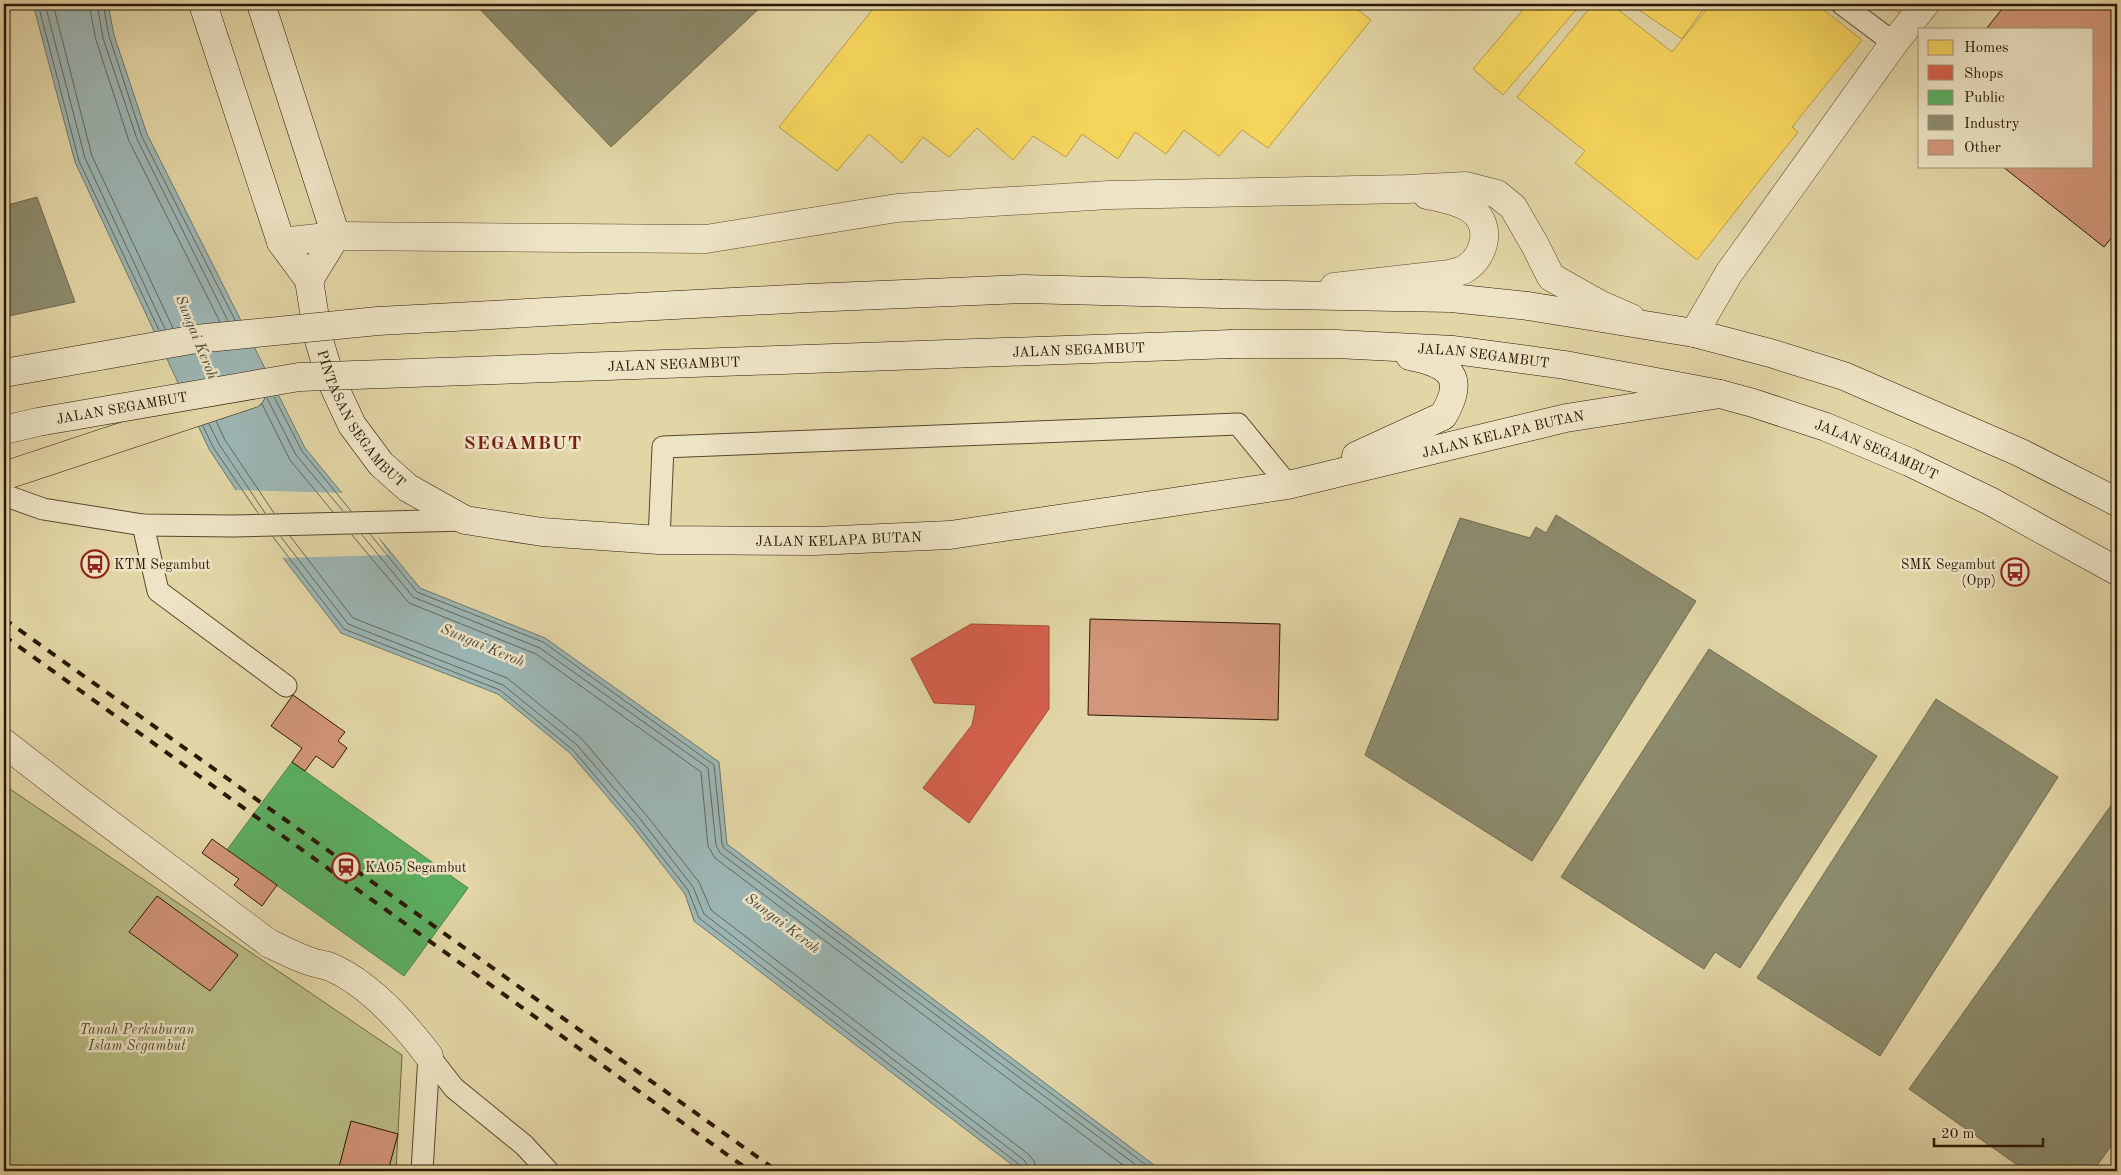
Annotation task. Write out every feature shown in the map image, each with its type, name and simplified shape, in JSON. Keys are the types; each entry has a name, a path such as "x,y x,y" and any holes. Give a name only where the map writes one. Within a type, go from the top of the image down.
{"highway":[{"path":"4,476 300,377"}],"main road":[{"name":"PINTASAN SEGAMBUT","path":"202,4 281,242 309,280 318,337 331,380 352,425 381,464 408,488 465,520"},
{"path":"261,4 336,236 309,280"},
{"path":"1694,333 1729,273 1894,43 1925,4"},
{"path":"281,242 336,236 706,239 897,208 1109,195 1407,189 1466,186 1497,194 1513,207 1551,277 1599,304 1643,324"},
{"path":"1270,295 1450,274 1464,270 1471,264 1483,246 1484,230 1479,216 1470,208 1458,203 1407,189"},
{"path":"4,373 196,339 378,321 808,298 1023,289 1451,298 1528,306 1643,324 1694,333 1760,350 1844,376 2021,453 2117,502"},
{"name":"JALAN SEGAMBUT","path":"4,430 38,422 300,377 1232,344 1336,344 1454,350 1565,365 1720,394 1826,427 1909,462 1990,501 2117,571"},
{"name":"JALAN KELAPA BUTAN","path":"1288,485 1443,416 1450,404 1454,390 1453,379 1446,370 1432,360 1336,344"},
{"name":"JALAN KELAPA BUTAN","path":"465,520 542,532 659,540 815,541 950,535 1151,507 1288,485 1566,418 1720,394"},
{"path":"4,743 70,796 270,944 306,960 329,967 358,984 383,1004 408,1029 429,1056"}],"lane":[{"path":"1842,4 1894,43"},
{"path":"659,540 663,447 1238,424 1288,485"},
{"name":"JALAN KELAPA BUTAN","path":"4,494 43,509 143,525 233,526 465,520"},
{"path":"143,525 158,591 286,686"},
{"path":"422,1171 429,1056"},
{"path":"429,1056 454,1088 524,1145 548,1171"}],"green space":[{"name":"Tanah Perkuburan Islam Segambut","path":"4,785 402,1055 396,1171 4,1171"}],"water":[{"name":"Sungai Keroh","path":"33,4 108,4 114,35 147,134 305,448 420,588 545,638 719,762 727,844 1162,1171 1020,1171 694,921 685,894 633,827 570,753 498,694 341,633 267,537 209,449 75,162"}],"pier":[{"path":"233,490 345,493 369,521 389,555 280,558"}],"building: Homes":[{"path":"877,4 1350,4 1371,20 1268,148 1242,130 1219,156 1184,130 1166,154 1135,132 1118,159 1082,134 1066,157 1033,136 1013,160 977,128 949,157 923,137 902,163 869,134 837,171 779,127"},
{"path":"1528,4 1581,4 1503,95 1473,69"},
{"path":"1593,4 1611,4 1672,52 1711,4 1816,4 1862,40 1792,127 1798,132 1697,260 1575,163 1585,151 1517,97"},
{"path":"1643,4 1707,4 1682,39 1639,10"},
{"path":"1887,4 1916,4 1906,18"}],"building: Shops":[{"path":"971,624 1049,626 1049,709 969,823 923,788 972,725 976,705 934,703 911,659"}],"building: Public":[{"name":"KA05 Segambut","path":"292,762 468,888 404,976 227,850"}],"building: Industry":[{"path":"475,4 764,4 611,147"},
{"path":"4,138 10,142 4,151"},
{"path":"37,197 75,302 4,317 4,206"},
{"path":"1556,515 1696,601 1532,861 1365,755 1460,518 1530,538 1536,527 1546,533"},
{"path":"1709,649 1877,756 1740,968 1715,952 1704,969 1561,877"},
{"path":"1936,699 2058,777 1880,1056 1757,978"},
{"path":"2117,797 2117,1138 2093,1171 2026,1171 1909,1089"}],"building: Other":[{"path":"2006,4 2117,4 2117,231 2104,247 2005,168 2094,168 2094,28 1987,28"},
{"path":"1090,619 1280,624 1278,720 1088,715"},
{"path":"293,695 345,732 338,741 347,748 333,768 316,756 305,771 292,762 302,748 271,726"},
{"path":"212,839 277,885 262,906 234,885 239,879 202,853"},
{"path":"157,896 238,955 210,991 129,932"},
{"path":"351,1121 398,1134 388,1171 338,1171"}],"railway":[{"path":"4,619 777,1171"},
{"path":"4,636 750,1171"}],"place":[{"name":"KTM Segambut","path":"95,564"},
{"name":"SMK Segambut (Opp)","path":"2015,572"},
{"name":"KA05 Segambut","path":"346,867"}],"district":[{"name":"SEGAMBUT","path":"523,442"}]}
